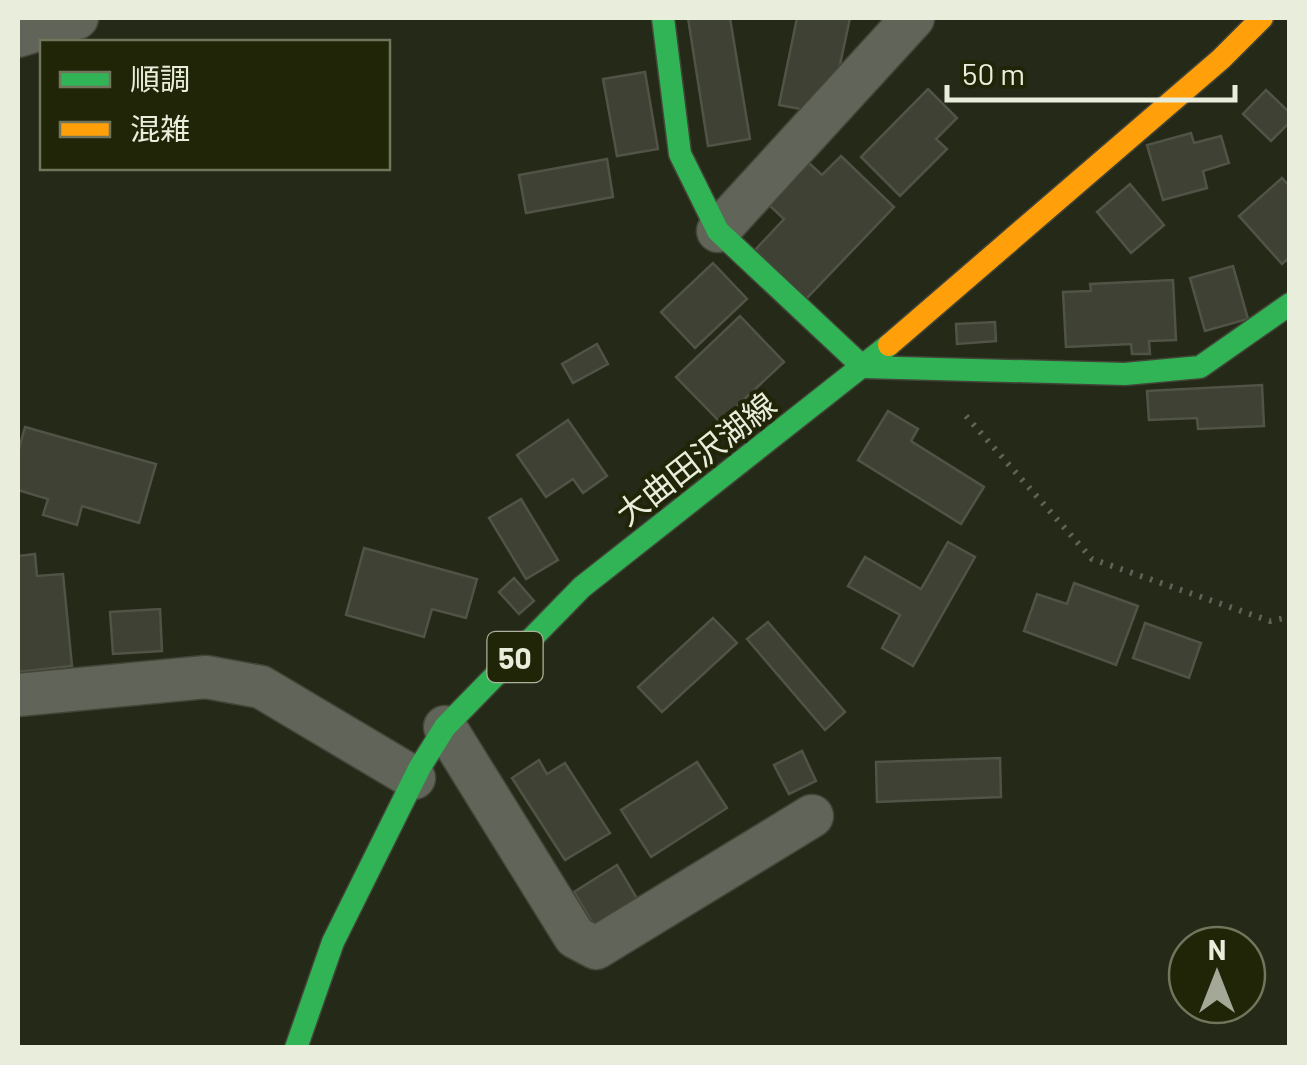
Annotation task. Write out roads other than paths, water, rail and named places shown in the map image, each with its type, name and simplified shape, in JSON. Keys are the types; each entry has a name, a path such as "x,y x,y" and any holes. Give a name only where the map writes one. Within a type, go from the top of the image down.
{"main road":[{"path":"663,18 680,154 718,231 863,367 1125,374 1200,367 1290,304"},
{"name":"大曲田沢湖線","path":"296,1048 333,942 414,778 445,727 582,587 863,367 1222,60 1262,18"}],"street":[{"path":"19,30 77,18"},
{"path":"718,231 913,18"},
{"path":"18,695 206,677 261,687 414,778"},
{"path":"445,727 575,937 596,948 812,816"}]}
